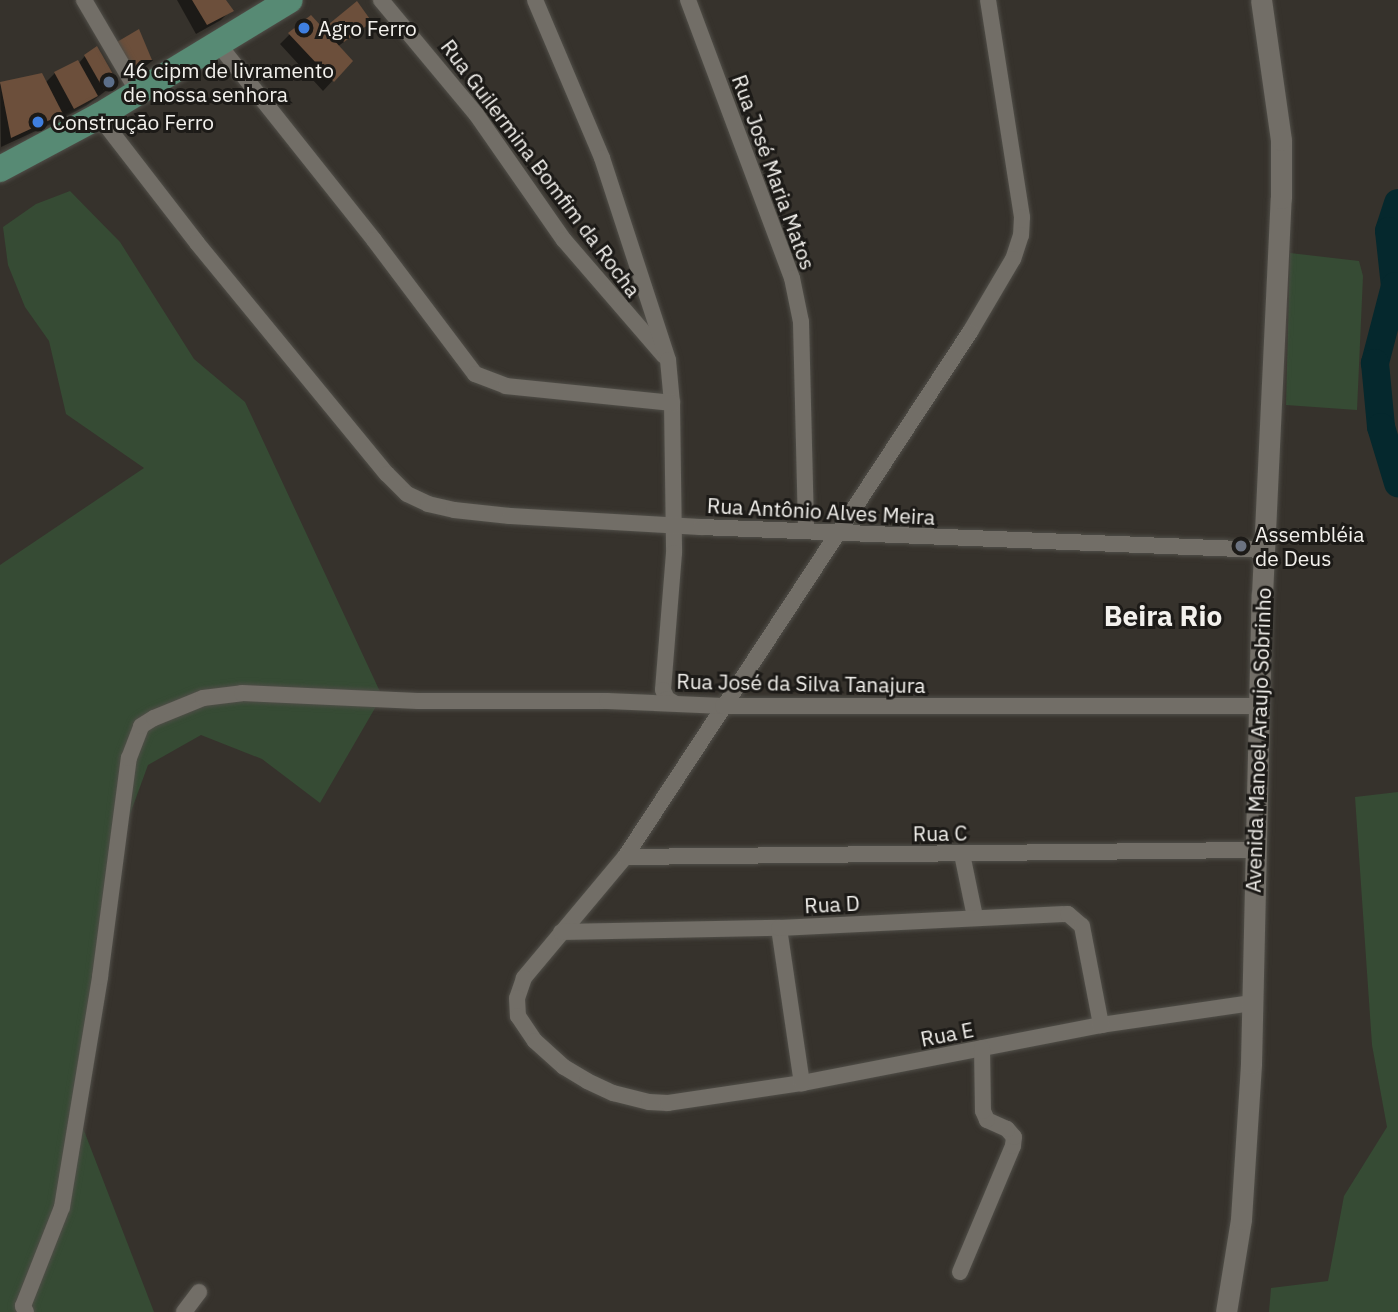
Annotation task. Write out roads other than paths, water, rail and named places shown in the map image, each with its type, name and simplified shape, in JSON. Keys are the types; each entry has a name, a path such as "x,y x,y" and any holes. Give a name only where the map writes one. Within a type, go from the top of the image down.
{"main road":[{"path":"0,169 99,116 290,0"}],"street":[{"path":"84,0 138,92"},
{"name":"Rua Guilermina Bomfim da Rocha","path":"381,0 476,114 564,240 668,360"},
{"path":"536,0 602,158 668,360 672,403 674,525 663,690 667,699 674,702"},
{"name":"Rua José Maria Matos","path":"688,0 792,278 801,322 806,530"},
{"path":"561,932 625,857 1003,278 1021,235 1020,198 988,0"},
{"name":"Avenida Manoel Araujo Sobrinho","path":"1226,1312 1241,1219 1252,1003 1264,550 1281,140 1261,0"},
{"path":"219,44 374,240 475,374 506,386 672,403"},
{"name":"Rua Antônio Alves Meira","path":"99,116 197,243 387,474 407,494 454,510 674,525 1264,550"},
{"name":"Rua José da Silva Tanajura","path":"26,1312 23,1306 62,1206 98,990 129,758 141,726 203,698 242,693 342,698 674,702 723,706 1260,706"},
{"name":"Rua C","path":"625,857 1255,850"},
{"path":"962,854 975,917"},
{"name":"Rua D","path":"561,932 779,928 975,917 1068,915 1082,926 1101,1025"},
{"path":"779,928 802,1083"},
{"name":"Rua E","path":"561,932 524,978 517,998 518,1016 535,1041 564,1068 613,1093 649,1102 707,1099 1101,1025 1252,1003"},
{"path":"960,1272 1014,1137 1007,1129 988,1120 983,1111 982,1048"},
{"path":"184,1312 199,1292"}],"waterway":[{"path":"1398,203 1389,231 1395,286 1375,363 1381,427 1398,483"}],"place":[{"name":"Agro Ferro","path":"304,28"},
{"name":"46 cipm de livramento de nossa senhora","path":"109,82"},
{"name":"Construção Ferro","path":"38,122"},
{"name":"Assembléia de Deus","path":"1241,546"}],"district":[{"name":"Beira Rio","path":"1163,616"}]}
